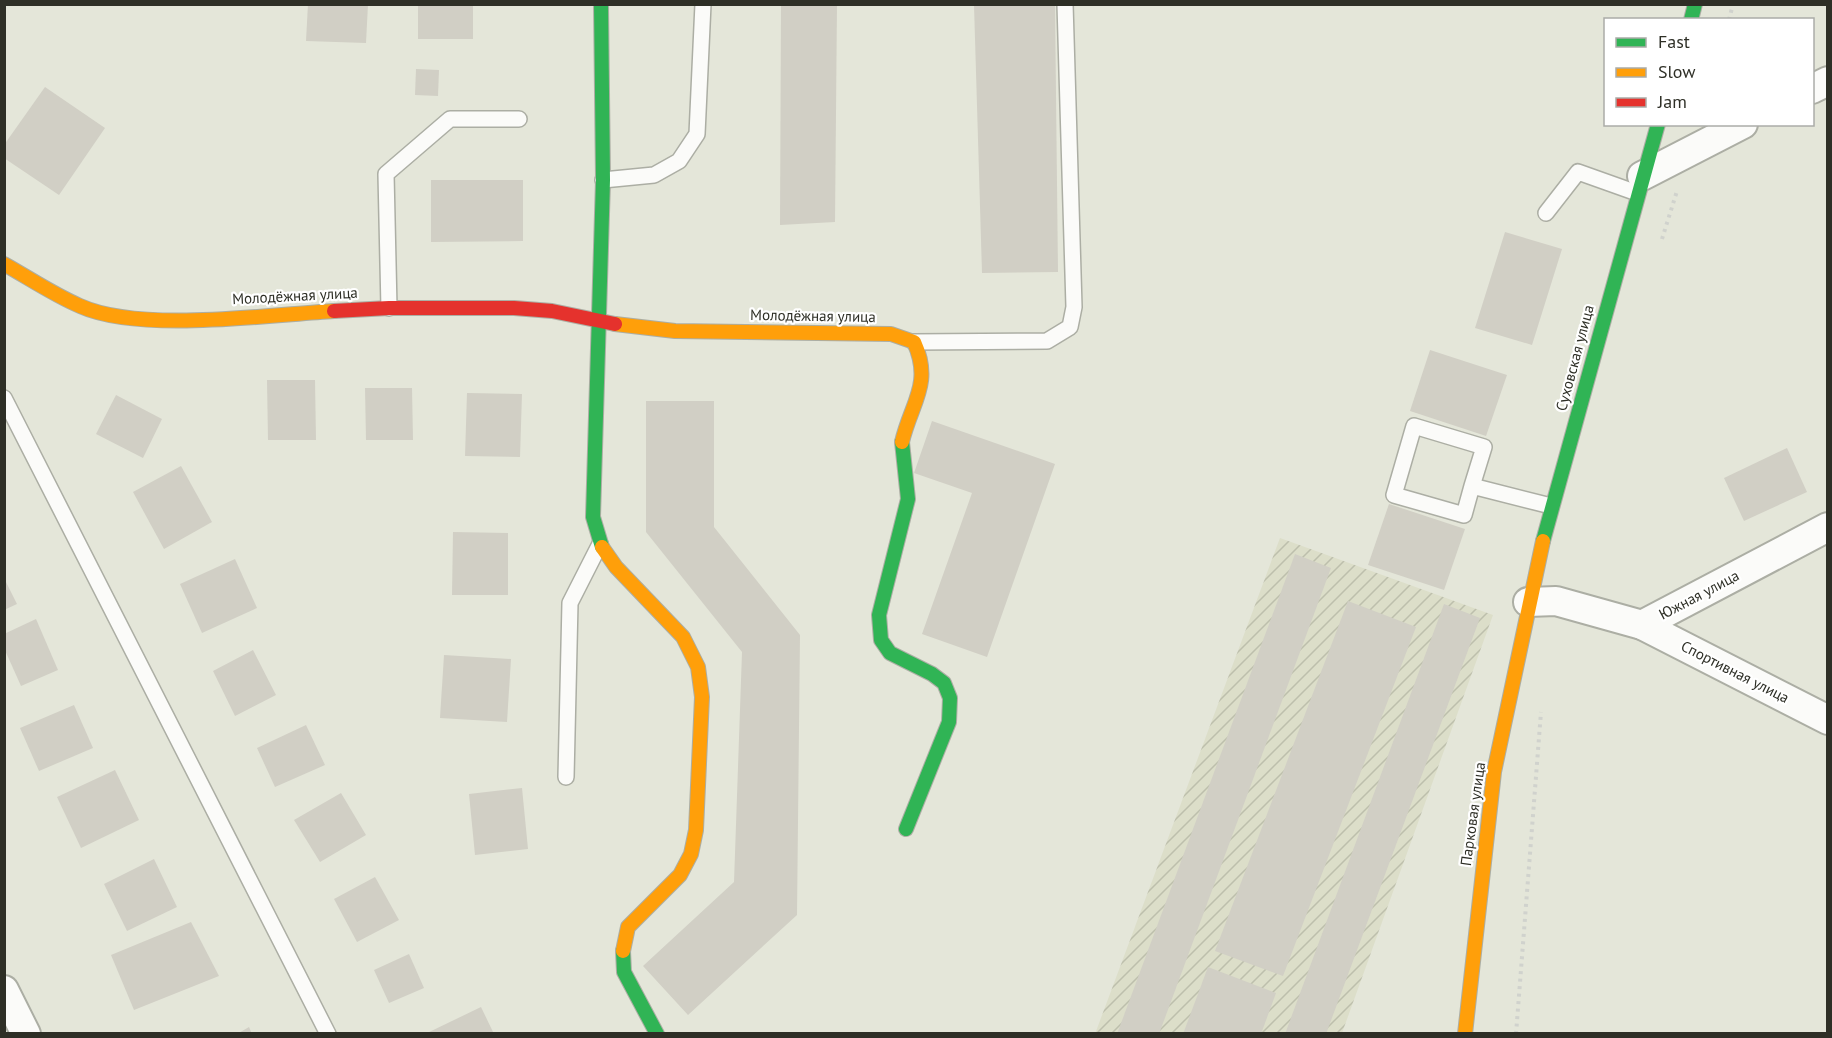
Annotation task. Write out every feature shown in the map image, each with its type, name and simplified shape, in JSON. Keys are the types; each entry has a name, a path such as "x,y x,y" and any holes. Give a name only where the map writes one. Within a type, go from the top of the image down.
{"street":[{"path":"602,4 603,180 593,517 600,544 616,567 683,638 698,668 702,698 696,830 691,854 680,875 628,927 623,947 624,972 657,1034"},
{"name":"Суховская улица","path":"1528,602 1551,506 1657,126"},
{"path":"1640,184 1740,126"},
{"name":"Молодёжная улица","path":"4,264 81,307 127,318 172,320 389,308 514,308 552,311 598,322 675,331 891,334 914,342"},
{"path":"906,829 949,722 952,704 944,683 931,672 890,656 881,641 878,618 909,496 901,444 908,418 924,385 923,359 914,342"},
{"name":"Южная улица","path":"1528,602 1556,601 1642,625 1827,527"},
{"name":"Парковая улица","path":"1465,1034 1494,772 1528,602"},
{"name":"Спортивная улица","path":"1642,625 1827,720"},
{"path":"4,990 26,1034"}],"lane":[{"path":"603,180 654,175 679,162 697,134 703,4"},
{"path":"914,342 1047,341 1070,327 1074,307 1065,4"},
{"path":"389,308 386,174 450,119 519,119"},
{"path":"1546,213 1578,172 1640,184"},
{"path":"4,398 328,1034"},
{"path":"1414,426 1484,447 1472,486 1464,515 1394,495 1414,426"},
{"path":"1472,486 1551,506"},
{"path":"566,777 570,603 600,544"}],"shaded area":[{"path":"1280,538 1493,615 1342,1033 1095,1034"}],"building":[{"path":"308,4 368,4 366,43 306,41"},
{"path":"418,4 473,4 473,39 418,39"},
{"path":"781,4 837,4 835,222 780,225"},
{"path":"974,5 1055,5 1058,272 982,273"},
{"path":"416,69 439,70 438,96 415,95"},
{"path":"45,87 105,128 59,195 4,158 4,145"},
{"path":"431,180 523,180 523,241 431,242"},
{"path":"1505,232 1562,249 1532,345 1475,328"},
{"path":"1430,350 1507,375 1486,436 1410,411"},
{"path":"267,380 315,380 316,440 268,440"},
{"path":"365,388 412,388 413,440 366,440"},
{"path":"467,393 522,394 520,457 465,456"},
{"path":"116,395 162,419 143,458 96,434"},
{"path":"646,401 714,401 714,527 800,635 797,915 688,1015 643,966 734,882 742,652 646,532"},
{"path":"932,421 1055,464 987,657 922,634 972,493 914,473"},
{"path":"1787,448 1807,492 1744,521 1724,478"},
{"path":"181,466 212,522 164,549 133,492"},
{"path":"1389,504 1465,529 1444,590 1368,565"},
{"path":"453,532 508,533 508,595 452,595"},
{"path":"1295,554 1331,568 1159,1034 1117,1034"},
{"path":"235,559 257,608 202,633 180,584"},
{"path":"4,578 17,604 4,610"},
{"path":"1348,601 1416,627 1283,976 1215,951"},
{"path":"1444,604 1480,618 1326,1034 1285,1034"},
{"path":"36,619 58,670 21,686 4,648 4,634"},
{"path":"253,650 276,695 235,716 213,671"},
{"path":"444,655 511,659 507,722 440,718"},
{"path":"74,705 93,748 39,771 20,728"},
{"path":"306,725 325,765 275,787 257,748"},
{"path":"115,770 139,820 81,848 57,797"},
{"path":"522,788 528,849 475,855 469,794"},
{"path":"341,793 366,835 320,862 294,820"},
{"path":"154,859 177,907 127,931 104,884"},
{"path":"375,877 399,920 357,942 334,899"},
{"path":"191,922 219,976 134,1010 111,955"},
{"path":"409,954 424,988 389,1003 374,970"},
{"path":"1208,967 1276,993 1261,1034 1183,1034"},
{"path":"481,1007 494,1034 425,1034"},
{"path":"249,1027 252,1034 237,1034"}],"traffic: fast":[{"path":"601,4 603,180 593,517 602,547"},
{"path":"1692,18 1695,4"},
{"path":"1543,541 1657,126"},
{"path":"902,442 908,499 879,615 881,640 890,653 932,674 944,683 950,698 949,722 906,829"},
{"path":"623,951 624,972 657,1034"}],"traffic: slow":[{"path":"4,264 80,306 105,314 136,319 204,320 334,311"},
{"path":"615,324 675,331 891,334 914,342 919,357 921,382 902,442"},
{"path":"1465,1034 1494,772 1543,541"},
{"path":"602,547 616,567 683,637 698,667 702,697 696,830 691,854 680,875 628,927 623,951"}],"traffic: jam":[{"path":"334,311 389,308 514,308 552,311 615,324"}]}
